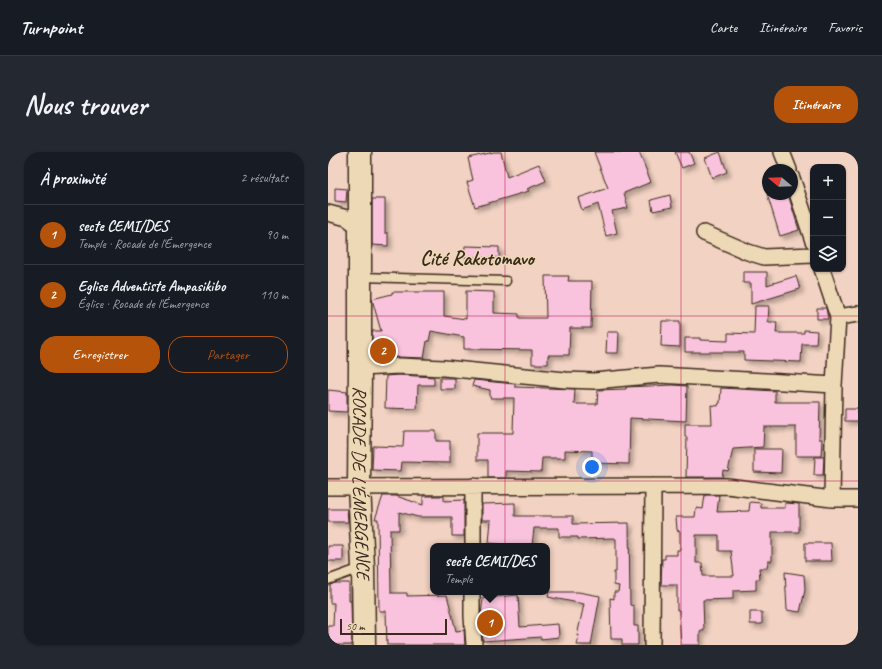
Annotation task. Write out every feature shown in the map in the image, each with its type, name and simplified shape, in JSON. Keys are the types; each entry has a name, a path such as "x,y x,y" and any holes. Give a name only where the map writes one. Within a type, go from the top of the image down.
{"street":[{"name":"ROCADE DE L'ÉMERGENCE","path":"360,152 359,486 363,567 364,645"},
{"path":"782,152 787,164"},
{"path":"798,196 811,236"},
{"path":"328,212 347,218 359,227"},
{"path":"704,233 748,252 764,256 810,255"},
{"path":"823,272 838,317 834,385 832,499"},
{"path":"838,317 858,314"},
{"path":"360,368 399,366 444,368 572,380 594,380 659,375 834,385"},
{"path":"473,486 473,543"},
{"path":"652,645 653,486"},
{"path":"328,487 727,486 832,499 858,499"},
{"path":"472,595 474,645"}],"lane":[{"path":"359,277 506,281"},
{"path":"328,580 363,567"}],"building":[{"path":"494,152 501,152 507,177 539,164 546,181 527,189 529,191 475,207 467,182 473,180 468,158"},
{"path":"594,152 639,152 651,182 624,193 628,208 612,211 617,233 606,236 598,204 582,210 578,198 608,188"},
{"path":"675,152 689,152 694,163 682,168"},
{"path":"720,152 727,172 712,178 705,158"},
{"path":"335,188 347,189 346,202 335,201"},
{"path":"670,195 672,207 653,211 651,200"},
{"path":"372,199 385,199 385,233 388,233 388,246 372,245"},
{"path":"769,200 790,200 799,230 780,236"},
{"path":"465,246 499,247 499,258 464,257"},
{"path":"743,272 767,272 767,285 796,276 800,289 751,304 751,283 743,283"},
{"path":"545,276 569,276 568,281 592,281 591,328 570,328 569,355 548,355 548,364 532,364 532,350 464,349 464,337 431,331 429,341 427,341 424,358 372,358 372,331 381,331 372,299 392,294 392,292 444,292 444,316 466,319 466,291 494,292 494,313 519,314 519,318 546,318"},
{"path":"755,306 769,306 768,322 777,322 776,333 804,333 804,330 817,331 816,344 802,344 801,362 744,360 744,352 685,352 685,338 728,341 728,333 754,334"},
{"path":"817,308 826,308 828,319 817,319"},
{"path":"662,321 680,321 680,347 661,346"},
{"path":"607,332 619,332 618,353 606,353"},
{"path":"399,375 434,377 434,385 418,385 417,409 385,408 386,376"},
{"path":"440,378 455,378 455,389 440,389"},
{"path":"474,380 515,384 515,387 575,389 574,404 597,404 598,390 626,389 626,387 673,385 687,386 686,421 630,418 629,464 592,463 592,451 565,450 565,458 542,458 541,472 506,471 506,478 488,478 488,460 477,460 477,433 513,433 514,398 490,398 490,390 472,386"},
{"path":"721,388 775,391 775,402 820,402 819,439 822,439 821,456 796,456 796,427 764,427 763,447 733,449 728,471 723,470 722,477 686,477 687,437 685,437 685,424 712,424 711,405 718,406 720,403"},
{"path":"328,390 347,392 347,412 328,411"},
{"path":"845,409 858,409 858,421 845,421"},
{"path":"404,431 436,431 436,441 450,441 450,463 402,462 401,471 372,470 373,446 403,447"},
{"path":"754,449 782,449 781,473 754,472"},
{"path":"815,457 824,457 823,475 814,475"},
{"path":"705,495 719,495 717,512 749,511 750,502 761,503 761,508 785,508 785,503 799,504 799,532 772,532 772,561 768,561 767,568 759,568 760,579 756,579 756,590 733,591 733,599 703,600 704,631 700,631 700,645 681,645 679,610 677,610 677,585 661,585 662,559 665,559 665,555 677,555 677,550 680,550 680,531 677,530 676,517 695,517 696,508 703,509","holes":["696,535 719,535 719,551 731,551 734,576 703,576 702,563 696,563"]},
{"path":"383,496 396,496 423,505 423,496 444,496 444,501 464,500 464,536 452,536 452,517 418,517 399,512 399,530 390,530 391,593 407,593 407,596 447,595 456,631 464,630 465,645 387,645 386,611 379,611 378,519 375,519"},
{"path":"515,503 515,516 573,516 573,524 629,523 630,605 634,606 634,626 638,626 638,645 622,645 622,639 611,639 610,598 614,599 614,592 618,592 619,586 614,585 614,572 616,572 616,539 578,539 578,537 559,537 559,528 534,528 532,543 489,543 491,520 482,520 482,504"},
{"path":"328,509 347,509 348,522 328,522"},
{"path":"805,543 831,543 832,561 805,561"},
{"path":"328,546 343,546 343,561 328,561"},
{"path":"785,572 804,575 805,590 800,612 787,610"},
{"path":"335,583 349,583 352,645 328,645 328,626 333,626 334,603 330,603 330,585"},
{"path":"550,592 578,592 600,596 591,645 577,645 579,635 577,636 584,604 548,597"},
{"path":"518,595 520,627 558,624 559,637 483,641 481,616 483,598"},
{"path":"750,612 762,612 762,624 750,624"}],"place":[{"name":"Eglise Adventiste Ampasikibo","path":"383,351"},
{"name":"secte CEMI/DES","path":"490,623"}],"district":[{"name":"Cité Rakotomavo","path":"477,258"}]}
